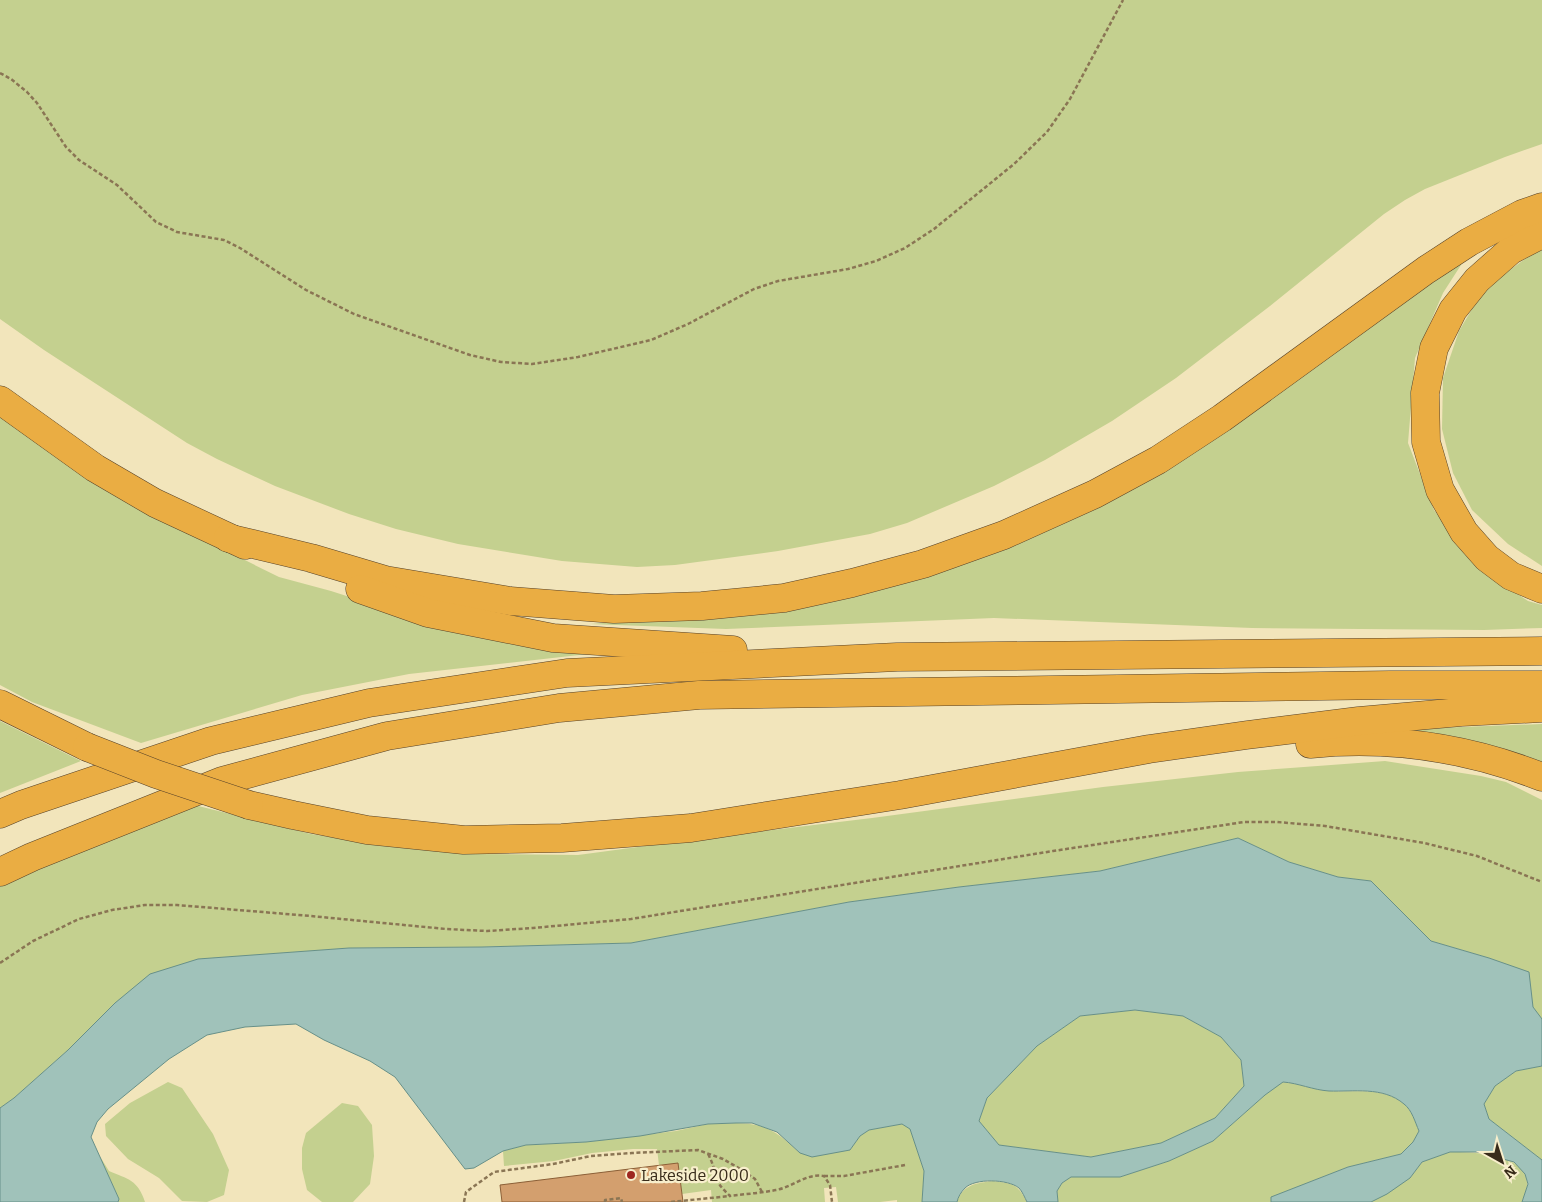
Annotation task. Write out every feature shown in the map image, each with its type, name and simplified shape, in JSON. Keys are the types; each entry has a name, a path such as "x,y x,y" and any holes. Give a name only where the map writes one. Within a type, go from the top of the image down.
{"highway":[{"path":"228,538 311,558 385,580 510,601 604,608 702,606 784,598 852,584 923,564 1004,535 1095,494 1158,460 1222,418 1426,270 1469,242 1522,214 1542,207"},
{"path":"1542,234 1511,250 1477,280 1453,310 1434,348 1425,393 1426,442 1440,490 1464,532 1487,558 1511,576 1542,589"},
{"path":"0,400 95,468 156,503 228,538 332,580 428,612 554,638 729,650 808,650 897,657"},
{"path":"0,814 21,805 211,741 369,703 567,673 897,657 1542,651"},
{"path":"0,872 32,857 222,781 387,736 560,708 698,695 1542,684"},
{"path":"0,704 87,747 156,774 249,805 367,830 464,840 562,838 691,828 900,795 1149,749 1247,735 1349,722 1461,712 1542,708"},
{"path":"1055,767 1096,770 1308,744 1388,741 1421,744 1478,755 1512,765 1542,777"}],"path":[{"path":"0,73 27,92 37,103 66,147 80,160 117,186 156,222 177,232 224,240 306,290 354,314 470,355 501,362 532,364 578,357 651,340 688,324 754,289 778,282 848,269 876,261 905,248 934,228 1014,164 1047,132 1070,99 1123,0"},
{"path":"0,963 33,941 79,919 112,910 146,905 177,905 446,929 487,931 533,928 630,919 1244,822 1277,822 1324,826 1424,843 1477,856 1542,882"},
{"path":"464,1202 466,1192 494,1172 554,1164 591,1156 698,1150 723,1159 742,1170 755,1179 762,1192"},
{"path":"707,1153 714,1164 717,1180 730,1196"},
{"path":"671,1202 779,1190 802,1179 819,1175 844,1176 905,1166"},
{"path":"824,1176 830,1184 832,1202"},
{"path":"605,1202 605,1200 621,1198 622,1202"}],"green space":[{"path":"0,0 1542,0 1542,144 1425,189 1405,200 1384,214 1270,306 1176,378 1112,421 1045,460 994,486 907,523 870,534 778,551 675,565 637,567 562,561 458,544 396,529 349,514 275,486 187,443 44,350 0,319"},
{"path":"1542,250 1542,566 1508,544 1472,510 1453,473 1442,429 1443,378 1459,331 1484,289 1533,253"},
{"path":"1470,251 1443,293 1415,358 1408,443 1434,510 1475,565 1528,601 1542,605 1542,628 1484,630 1252,628 994,618 726,629 589,624 711,616 841,597 980,558 1123,492"},
{"path":"0,412 182,529 279,577 331,591 409,616 606,652 409,674 302,695 141,743 32,702 0,685"},
{"path":"0,721 81,761 0,793"},
{"path":"1542,724 1542,765 1412,737 1410,729"},
{"path":"1385,761 1481,776 1506,782 1542,800 1542,1019 1489,958 1431,941 1371,881 1338,877 1289,862 1238,838 1100,871 849,902 631,943 349,948 115,1003 68,1050 0,1108 0,886 39,865 186,803 311,834 380,845 474,854 578,855 1103,787 1238,772"},
{"path":"1135,1010 1183,1016 1221,1037 1241,1060 1244,1086 1215,1118 1161,1143 1091,1157 999,1145 979,1121 987,1098 1037,1046 1080,1016"},
{"path":"1542,1066 1542,1160 1489,1119 1484,1104 1495,1086 1516,1071"},
{"path":"168,1082 182,1088 213,1134 229,1170 224,1195 207,1202 182,1201 159,1178 128,1159 106,1136 105,1124 130,1103"},
{"path":"1282,1082 1322,1090 1368,1092 1396,1098 1409,1109 1419,1131 1413,1142 1401,1154 1348,1167 1272,1197 1271,1202 1058,1202 1057,1191 1062,1183 1071,1177 1120,1177 1169,1161 1213,1141"},
{"path":"342,1103 358,1106 372,1125 374,1156 370,1184 353,1202 322,1202 307,1190 302,1169 302,1148 306,1133"},
{"path":"736,1123 756,1125 771,1130 800,1153 850,1150 860,1136 869,1130 902,1124 910,1128 924,1171 922,1202 897,1202 897,1200 838,1202 836,1187 824,1188 825,1202 712,1202 711,1190 682,1194 678,1164 659,1165 657,1149 592,1153 554,1161 504,1166 503,1151 526,1145 586,1142 676,1131 708,1124"},
{"path":"1450,1152 1496,1156 1518,1166 1524,1173 1527,1183 1522,1202 1341,1202 1410,1178 1422,1162"},
{"path":"99,1155 109,1171 132,1181 136,1185 145,1202 118,1202 119,1199"},
{"path":"993,1181 1014,1186 1020,1191 1027,1202 957,1202 963,1191 967,1188 976,1184"}],"water":[{"path":"1238,838 1289,862 1338,877 1371,881 1431,941 1529,972 1533,1007 1542,1019 1542,1066 1516,1071 1495,1086 1484,1104 1489,1119 1542,1160 1542,1202 1522,1202 1528,1184 1525,1174 1514,1162 1478,1152 1450,1152 1422,1162 1410,1178 1387,1194 1371,1202 1271,1202 1271,1197 1348,1167 1401,1154 1413,1142 1419,1131 1409,1109 1396,1098 1377,1092 1329,1091 1283,1082 1265,1095 1213,1141 1169,1161 1120,1177 1071,1177 1062,1183 1057,1191 1058,1202 1027,1202 1019,1188 1014,1185 1000,1181 984,1181 965,1188 957,1202 922,1202 924,1171 910,1129 902,1124 869,1130 860,1136 850,1150 812,1157 800,1153 777,1132 752,1123 736,1123 708,1124 640,1136 586,1142 526,1145 503,1151 474,1168 465,1169 395,1077 370,1061 324,1040 296,1024 245,1027 207,1035 169,1059 108,1109 97,1122 91,1137 119,1199 118,1202 0,1202 0,1108 68,1050 115,1003 150,974 198,959 349,948 631,943 849,902 1100,871","holes":["1135,1010 1183,1016 1221,1037 1241,1060 1244,1086 1215,1118 1161,1143 1091,1157 999,1145 979,1121 987,1098 1037,1046 1080,1016"]}],"building":[{"name":"Lakeside 2000","path":"678,1163 683,1202 502,1202 500,1185"}],"place":[{"name":"Lakeside 2000","path":"631,1175"}]}
